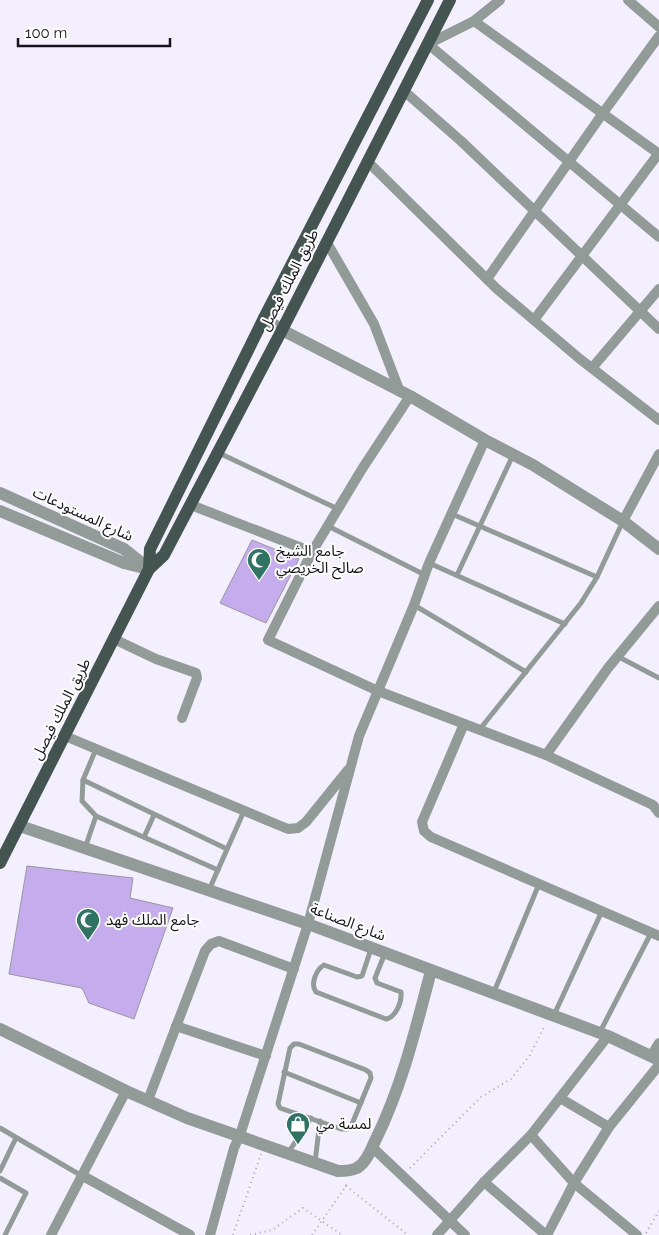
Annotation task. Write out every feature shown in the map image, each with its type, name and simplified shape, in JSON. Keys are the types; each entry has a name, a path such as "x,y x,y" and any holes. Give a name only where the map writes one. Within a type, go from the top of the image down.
{"main road":[{"name":"طريق الملك فيصل","path":"149,569 150,549 264,318 428,0"},
{"name":"طريق الملك فيصل","path":"0,863 149,569 164,555 191,505 450,0"}],"street":[{"path":"500,0 474,21 428,44 659,237"},
{"path":"628,0 659,27"},
{"path":"474,21 659,153 534,320"},
{"path":"487,279 659,36"},
{"path":"404,91 535,211 659,329"},
{"path":"367,161 487,279 592,368 659,420"},
{"path":"326,241 374,324 405,394"},
{"path":"592,368 659,289"},
{"path":"264,318 282,330 405,394 533,465 623,520 659,549"},
{"path":"405,394 312,552 268,640 378,691 546,755 653,805 659,813"},
{"path":"210,1235 234,1148 240,1136 308,924 359,736 414,605 429,563 485,440"},
{"path":"623,520 659,454"},
{"name":"شارع المستودعات","path":"0,493 124,549 149,569"},
{"path":"191,505 312,552"},
{"path":"0,512 124,563 149,569"},
{"path":"546,755 617,656 659,606"},
{"path":"114,639 156,659 196,673 197,678 182,718"},
{"path":"464,724 422,822 424,831 431,837 655,934"},
{"path":"65,736 288,829 298,828 306,822 350,767"},
{"name":"شارع الصناعة","path":"20,826 308,924 603,1034 656,1061"},
{"path":"148,1100 205,951 211,944 219,941 294,969"},
{"path":"0,1029 126,1091 187,1118 338,1171 348,1171 358,1168 365,1160 384,1122 410,1052 431,970"},
{"path":"176,1026 266,1056"},
{"path":"436,1235 484,1182 531,1135 560,1098 603,1034"},
{"path":"484,1182 547,1235 574,1183 609,1127 656,1061 659,1043"},
{"path":"51,1235 126,1091"},
{"path":"560,1098 609,1127"},
{"path":"531,1135 574,1183 637,1235"},
{"path":"372,1147 465,1235"},
{"path":"83,1176 190,1235"}],"lane":[{"path":"218,452 338,509"},
{"path":"457,575 513,455"},
{"path":"452,514 597,577"},
{"path":"480,730 581,603 597,577 623,520"},
{"path":"328,526 425,575"},
{"path":"429,563 564,624"},
{"path":"414,605 526,672"},
{"path":"617,656 659,678"},
{"path":"96,749 83,780 82,801 96,816 218,870"},
{"path":"83,780 227,849"},
{"path":"209,890 244,811"},
{"path":"144,838 154,815"},
{"path":"85,848 96,816"},
{"path":"494,994 539,884"},
{"path":"551,1015 602,911"},
{"path":"603,1034 655,934"},
{"path":"371,948 362,976 357,977 324,965 319,968 313,988 316,992 386,1019 391,1018 395,1014 401,992 377,983 375,978 385,953"},
{"path":"294,1044 299,1044 370,1073 371,1078 361,1103 352,1124 347,1129 341,1129 280,1108 278,1104 290,1048 294,1044"},
{"path":"284,1072 361,1103"},
{"path":"288,1153 311,1118"},
{"path":"315,1163 320,1121"},
{"path":"0,1128 83,1176"},
{"path":"0,1171 16,1138"},
{"path":"0,1178 26,1193 5,1235"}],"path":[{"path":"403,1175 481,1097 511,1079 530,1054 551,1015"},
{"path":"233,1235 265,1145"},
{"path":"312,1235 346,1186 348,1171"},
{"path":"346,1186 408,1235"},
{"path":"250,1235 272,1230 303,1208 342,1235"},
{"path":"645,1235 659,1211"}],"building":[{"name":"جامع الشيخ صالح الخريصي","path":"252,540 299,559 266,623 220,603"},
{"name":"جامع الملك فهد","path":"27,866 133,878 130,898 173,908 134,1019 89,1003 82,988 9,974"}],"place":[{"name":"جامع الشيخ صالح الخريصي","path":"259,581"},
{"name":"جامع الملك فهد","path":"88,941"},
{"name":"لمسة مي","path":"298,1145"}]}
